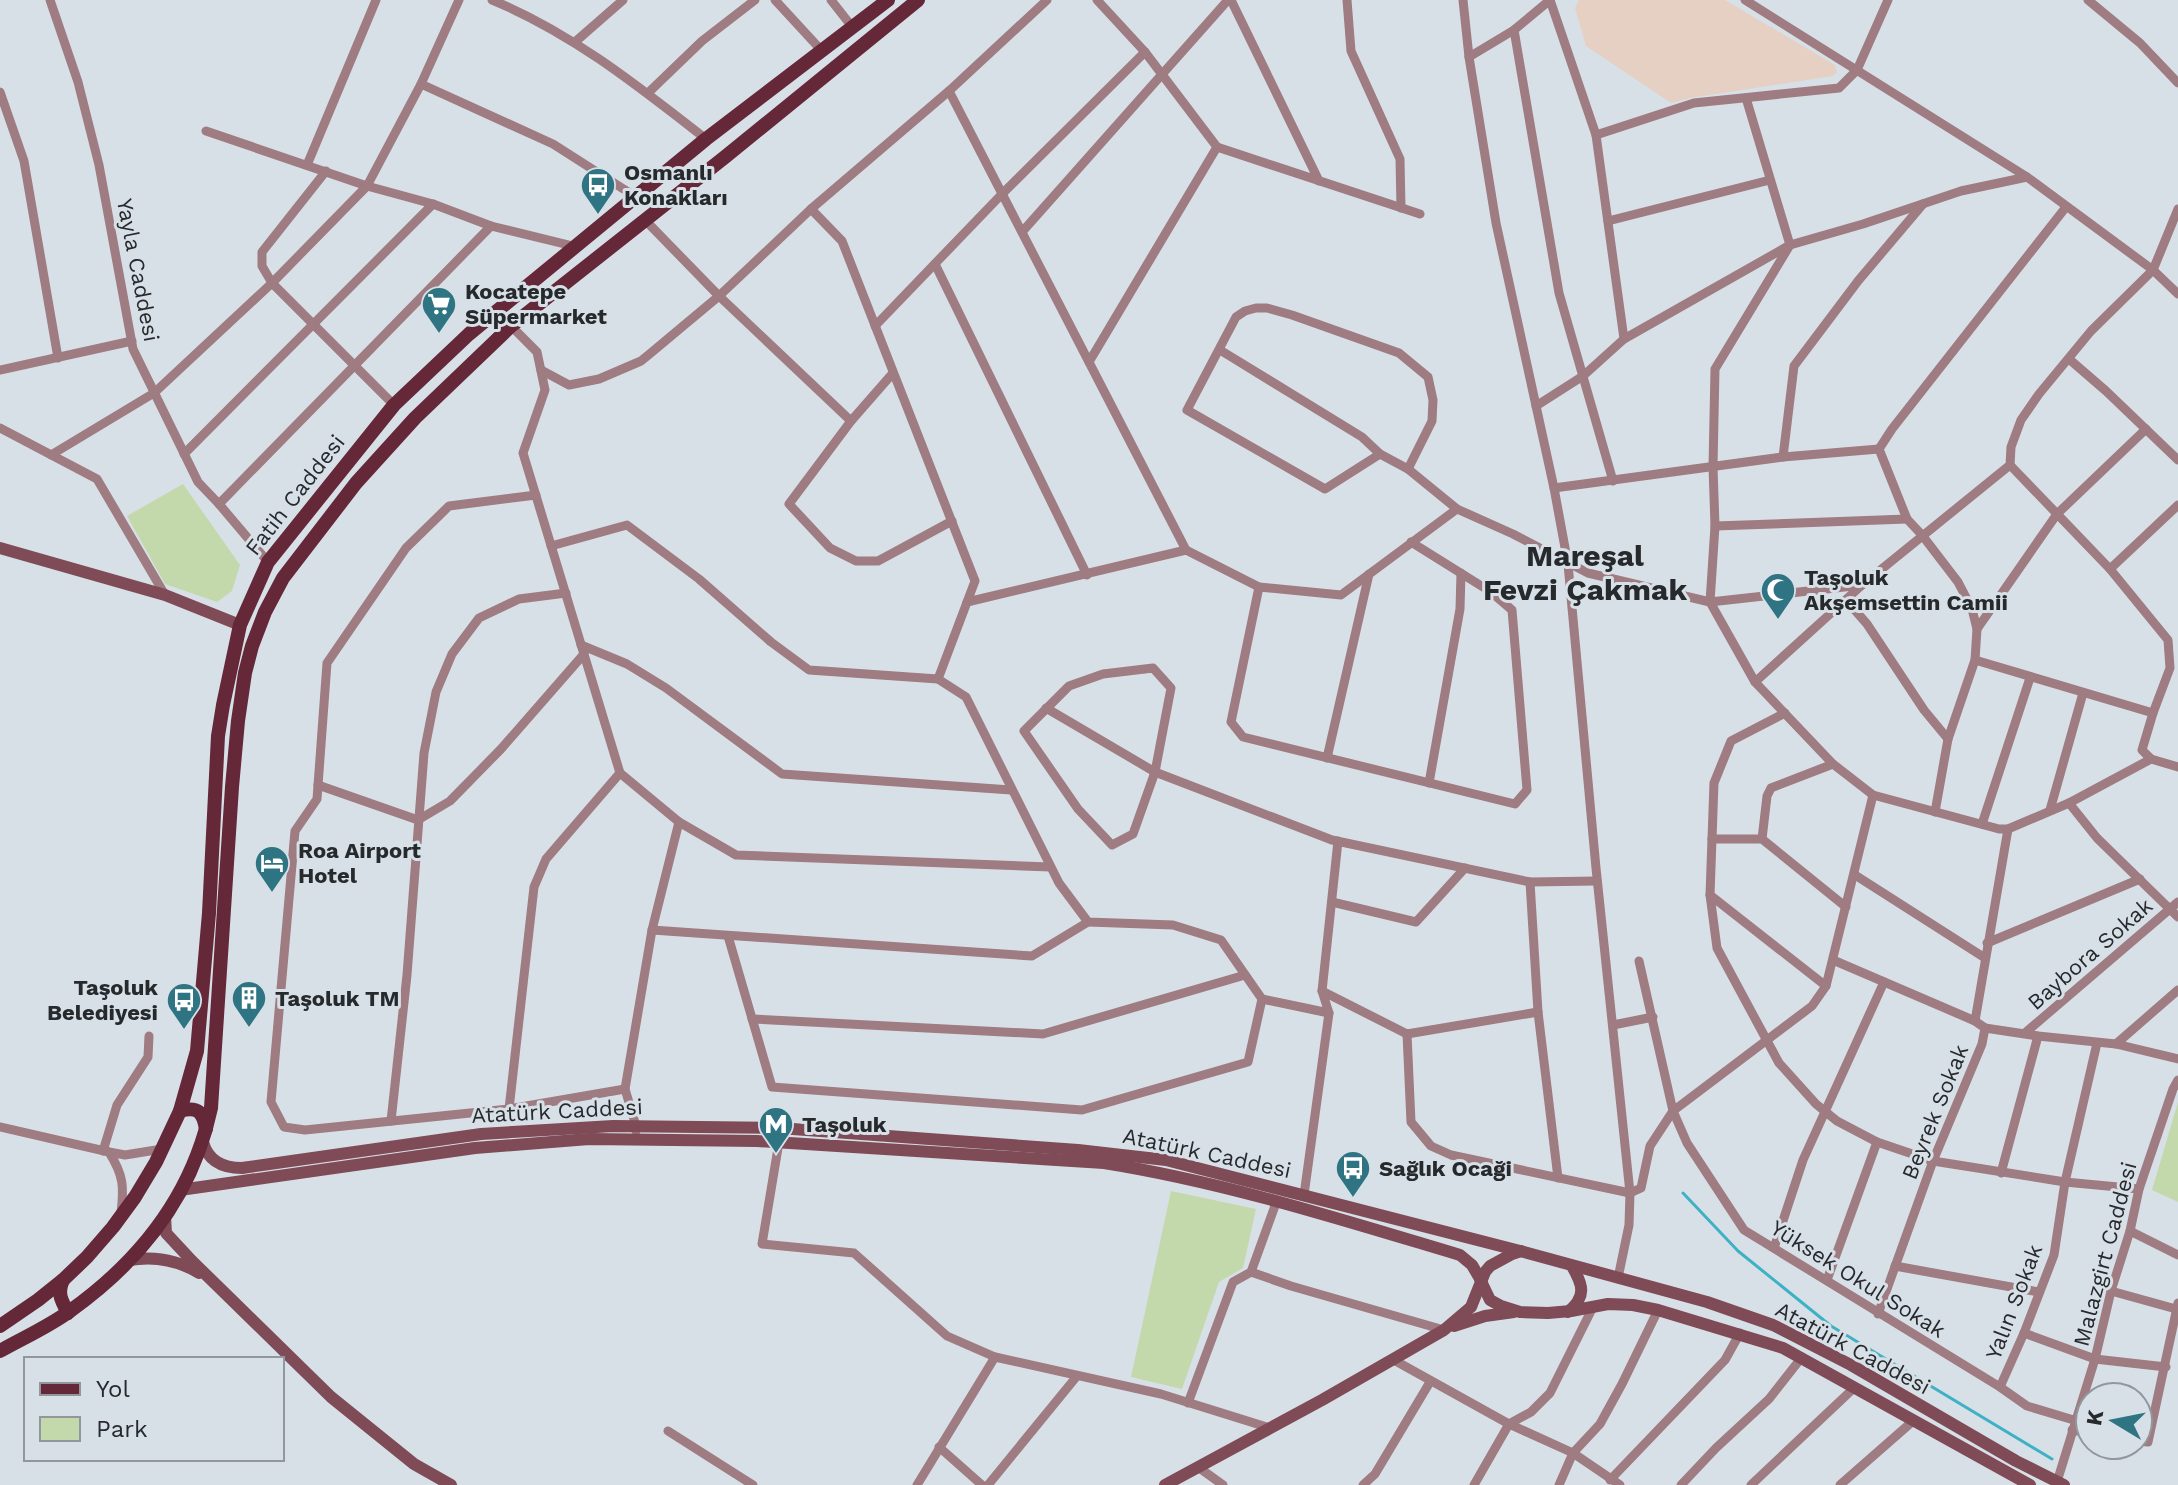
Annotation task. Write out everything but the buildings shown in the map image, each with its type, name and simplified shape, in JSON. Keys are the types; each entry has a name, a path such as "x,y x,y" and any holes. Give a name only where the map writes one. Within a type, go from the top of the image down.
{"main road":[{"name":"Fatih Caddesi","path":"0,1326 38,1300 87,1257 135,1197 180,1111 197,1051 210,899 218,736 240,625 268,562 394,405 469,334 706,139 888,0"},
{"name":"Fatih Caddesi","path":"0,1351 68,1313 119,1272 165,1216 199,1154 211,1108 237,735 245,673 274,591 356,483 415,418 511,326 646,221 918,0"},
{"path":"0,548 165,595 240,625"},
{"path":"180,1111 193,1109 199,1112 204,1118 205,1136"},
{"name":"Atatürk Caddesi","path":"205,1136 205,1150 213,1160 233,1168 481,1134 567,1128 1104,1163 1161,1173 1320,1213 1460,1255 1472,1265 1490,1300 1520,1312 1568,1312 1608,1304 1658,1310 1783,1348 2030,1485"},
{"name":"Atatürk Caddesi","path":"180,1190 475,1148 636,1132 779,1128 1124,1154 1166,1160 1521,1251 1707,1302 1773,1325 1851,1365 2059,1484"},
{"path":"165,1216 166,1233 208,1279 331,1397 414,1464 451,1485"},
{"path":"1444,1330 1471,1307 1490,1266 1521,1251"},
{"path":"129,1260 149,1258 180,1264 208,1279"},
{"path":"1568,1312 1577,1304 1582,1290 1572,1266"},
{"path":"63,1280 59,1289 68,1313"},
{"path":"1165,1485 1444,1330 1485,1316 1520,1312"}],"street":[{"name":"Yayla Caddesi","path":"50,0 78,82 99,165 133,349 198,482 268,562"},
{"path":"307,165 376,0"},
{"path":"51,455 154,393 272,283 367,186 421,84 459,0"},
{"path":"492,0 525,14 575,42 624,75 706,139"},
{"path":"575,42 623,0"},
{"path":"648,93 702,41 755,0"},
{"path":"775,0 822,51"},
{"path":"831,0 853,28"},
{"path":"541,370 569,385 599,379 641,361 719,296 811,209 949,91 1047,0"},
{"path":"1097,0 1145,52 1217,147 1420,214"},
{"path":"1022,232 1229,0 1319,181"},
{"path":"1347,0 1351,51 1400,159 1401,208"},
{"path":"1463,0 1469,57 1496,223 1568,564 1630,1193 1629,1225 1618,1278"},
{"path":"1469,57 1514,30 1550,0 1596,135 1624,339"},
{"path":"1745,0 2027,177 2153,270 2178,294"},
{"path":"1596,135 1694,103 1839,88 1857,70 1888,0"},
{"path":"2088,0 2140,43 2178,83"},
{"path":"1514,30 1559,293 1613,481"},
{"path":"875,326 1145,52"},
{"path":"421,84 553,144 636,197"},
{"path":"949,91 1186,550 1259,587 1341,595 1457,509"},
{"path":"0,92 24,161 58,358"},
{"path":"1746,98 1790,245 1715,369 1715,526 1710,602 1755,682 1833,764 1873,795 1999,829 2008,829 2069,803 2151,759"},
{"path":"206,131 367,186 433,204 491,226 577,247"},
{"path":"1089,362 1217,147"},
{"path":"326,171 262,252 262,266 272,283 394,405"},
{"path":"1536,406 1583,376 1624,339 1790,245 1961,191 2027,177"},
{"path":"1608,221 1770,180"},
{"path":"184,454 433,204"},
{"path":"1783,457 1794,366 1858,281 1923,204"},
{"path":"1879,449 2066,207"},
{"path":"811,209 842,241 975,581 938,679"},
{"path":"2178,209 2153,270 2091,331 2021,420 2011,447 2010,465 2110,569 2168,640 2170,668 2142,750 2151,759 2178,767"},
{"path":"646,221 719,296 851,421"},
{"path":"219,504 491,226"},
{"path":"935,264 1087,575"},
{"path":"1380,454 1325,489 1187,410 1236,317 1256,308 1292,315 1399,353 1428,377 1433,400 1432,421 1408,469"},
{"path":"511,326 537,352 545,390 523,453 620,773 679,822 736,855 1050,867"},
{"path":"0,370 132,341"},
{"path":"1220,350 1362,437 1380,454 1408,469 1457,509 1588,573 1710,602 1862,585"},
{"path":"2069,359 2178,460"},
{"path":"893,373 851,421 789,504 830,548 856,561 878,561 952,521"},
{"path":"0,428 97,479 165,595"},
{"path":"1977,629 2057,514 2146,429"},
{"path":"1554,488 1783,457 1879,449"},
{"path":"1879,449 1907,519 1958,582 1972,609 1977,629 1975,660 1948,739 1935,812"},
{"path":"1755,682 1862,585 2010,465"},
{"path":"536,495 449,506 406,548 327,663 317,799 295,831 271,1102 284,1127 305,1130 509,1109 625,1089"},
{"path":"2110,569 2178,505"},
{"path":"1715,526 1907,519"},
{"path":"551,546 627,525 699,579 771,642 809,670 938,679 966,697 1050,867 1088,922"},
{"path":"1259,587 1231,722 1243,737 1515,804 1527,790 1512,610 1491,592 1411,542"},
{"path":"967,602 1186,550"},
{"path":"1429,783 1460,609 1461,573"},
{"path":"1327,758 1369,574"},
{"path":"391,1121 407,975 418,820 427,738 436,692 452,654 479,618 519,599 566,593"},
{"path":"1846,600 1867,624 1915,697 1948,739"},
{"path":"318,785 418,820 450,801 501,749 583,649"},
{"path":"583,649 627,664 666,688 782,774 1011,790"},
{"path":"1975,660 2153,713"},
{"path":"1153,668 1171,688 1155,772 1133,834 1112,845 1078,809 1024,731 1046,708 1069,686 1103,674 1153,668"},
{"path":"1982,824 2030,678"},
{"path":"2050,810 2083,693"},
{"path":"1046,708 1155,772 1338,841 1530,882 1597,881"},
{"path":"1785,713 1731,741 1714,783 1710,895 1717,948 1779,1063 1816,1104 1837,1121 1877,1142 1933,1161 2065,1182 2139,1189"},
{"path":"1762,839 1767,796 1771,788 1833,764"},
{"path":"509,1109 534,887 546,859 620,773"},
{"path":"1407,1034 1411,1122 1431,1146 1451,1155 1630,1193 1641,1188 1650,1146 1673,1111 1812,1006 1826,986 1873,795"},
{"path":"2069,803 2097,838 2175,909"},
{"path":"636,1132 625,1089 652,930 679,822"},
{"name":"Beyrek Sokak","path":"1878,1314 1933,1161 1982,1044 1985,1028 1975,1021 2008,829"},
{"path":"1712,839 1762,839 1846,907"},
{"path":"1304,1195 1329,1013 1322,991 1338,841"},
{"path":"1332,902 1416,922 1465,868"},
{"path":"1855,875 1985,958"},
{"path":"1987,943 2140,879"},
{"path":"1530,882 1538,1012 1558,1178"},
{"path":"1710,895 1826,986"},
{"name":"Baybora Sokak","path":"2025,1033 2175,909"},
{"path":"652,930 1032,956 1088,922 1173,925 1221,940 1262,999 1329,1013"},
{"path":"728,936 772,1087 1082,1110 1248,1062 1262,999"},
{"path":"1833,960 1975,1021"},
{"name":"Yüksek Okul Sokak","path":"1639,961 1673,1111 1687,1143 1744,1230 2027,1406 2074,1426"},
{"path":"752,1019 1043,1034 1245,975"},
{"path":"1774,1248 1803,1160 1884,982"},
{"path":"2116,1044 2178,990"},
{"path":"1322,991 1407,1034 1538,1012"},
{"path":"1613,1025 1653,1017"},
{"path":"1985,1028 2116,1044 2178,1059"},
{"path":"106,1152 117,1105 148,1057 149,1036"},
{"path":"2001,1173 2038,1036"},
{"name":"Yalın Sokak","path":"2000,1387 2054,1255 2065,1182 2097,1043"},
{"name":"Malazgirt Caddesi","path":"2088,1381 2139,1189 2178,1080"},
{"path":"0,1127 125,1155 162,1149"},
{"path":"779,1142 762,1244 854,1253 947,1336 995,1357 1161,1394 1270,1428"},
{"path":"1827,1280 1877,1142"},
{"path":"106,1152 120,1170 123,1180 121,1216"},
{"path":"1188,1403 1233,1282 1251,1272 1276,1203"},
{"path":"2130,1231 2178,1255"},
{"path":"1895,1266 2039,1292"},
{"path":"1251,1272 1444,1330"},
{"path":"2111,1291 2177,1306 2154,1417"},
{"path":"1474,1485 1509,1424 1531,1412 1550,1393 1593,1307"},
{"path":"1559,1485 1573,1453 1600,1424 1658,1310"},
{"path":"1610,1480 1725,1360 1740,1333"},
{"path":"2024,1333 2095,1359 2166,1367"},
{"path":"917,1485 995,1357"},
{"path":"1681,1485 1769,1399 1802,1357"},
{"path":"1392,1359 1509,1424 1573,1453 1620,1485"},
{"path":"939,1447 985,1485 1077,1376"},
{"path":"1363,1485 1375,1474 1430,1382"},
{"path":"1751,1485 1855,1387"},
{"path":"1840,1485 1913,1421"},
{"name":"Malazgirt Caddesi","path":"2059,1484 2074,1426"},
{"path":"668,1431 753,1485"},
{"path":"1198,1467 1223,1485"}],"shaded area":[{"path":"1579,0 1725,0 1835,65 1837,72 1833,76 1671,103 1586,46 1575,8"}],"green space":[{"path":"183,484 240,565 232,591 217,602 165,584 127,516"},
{"path":"2178,1102 2178,1202 2152,1190"},
{"path":"1171,1191 1256,1209 1243,1268 1219,1282 1182,1389 1131,1377"}],"waterway":[{"path":"1683,1193 1738,1251 1831,1326 2052,1459"}],"place":[{"name":"Osmanlı Konakları","path":"598,216"},
{"name":"Kocatepe Süpermarket","path":"439,335"},
{"name":"Taşoluk Akşemsettin Camii","path":"1778,621"},
{"name":"Roa Airport Hotel","path":"272,894"},
{"name":"Taşoluk TM","path":"249,1029"},
{"name":"Taşoluk Belediyesi","path":"184,1031"},
{"name":"Taşoluk","path":"776,1155"},
{"name":"Sağlık Ocaği","path":"1353,1199"}],"district":[{"name":"Mareşal Fevzi Çakmak","path":"1585,572"}]}
